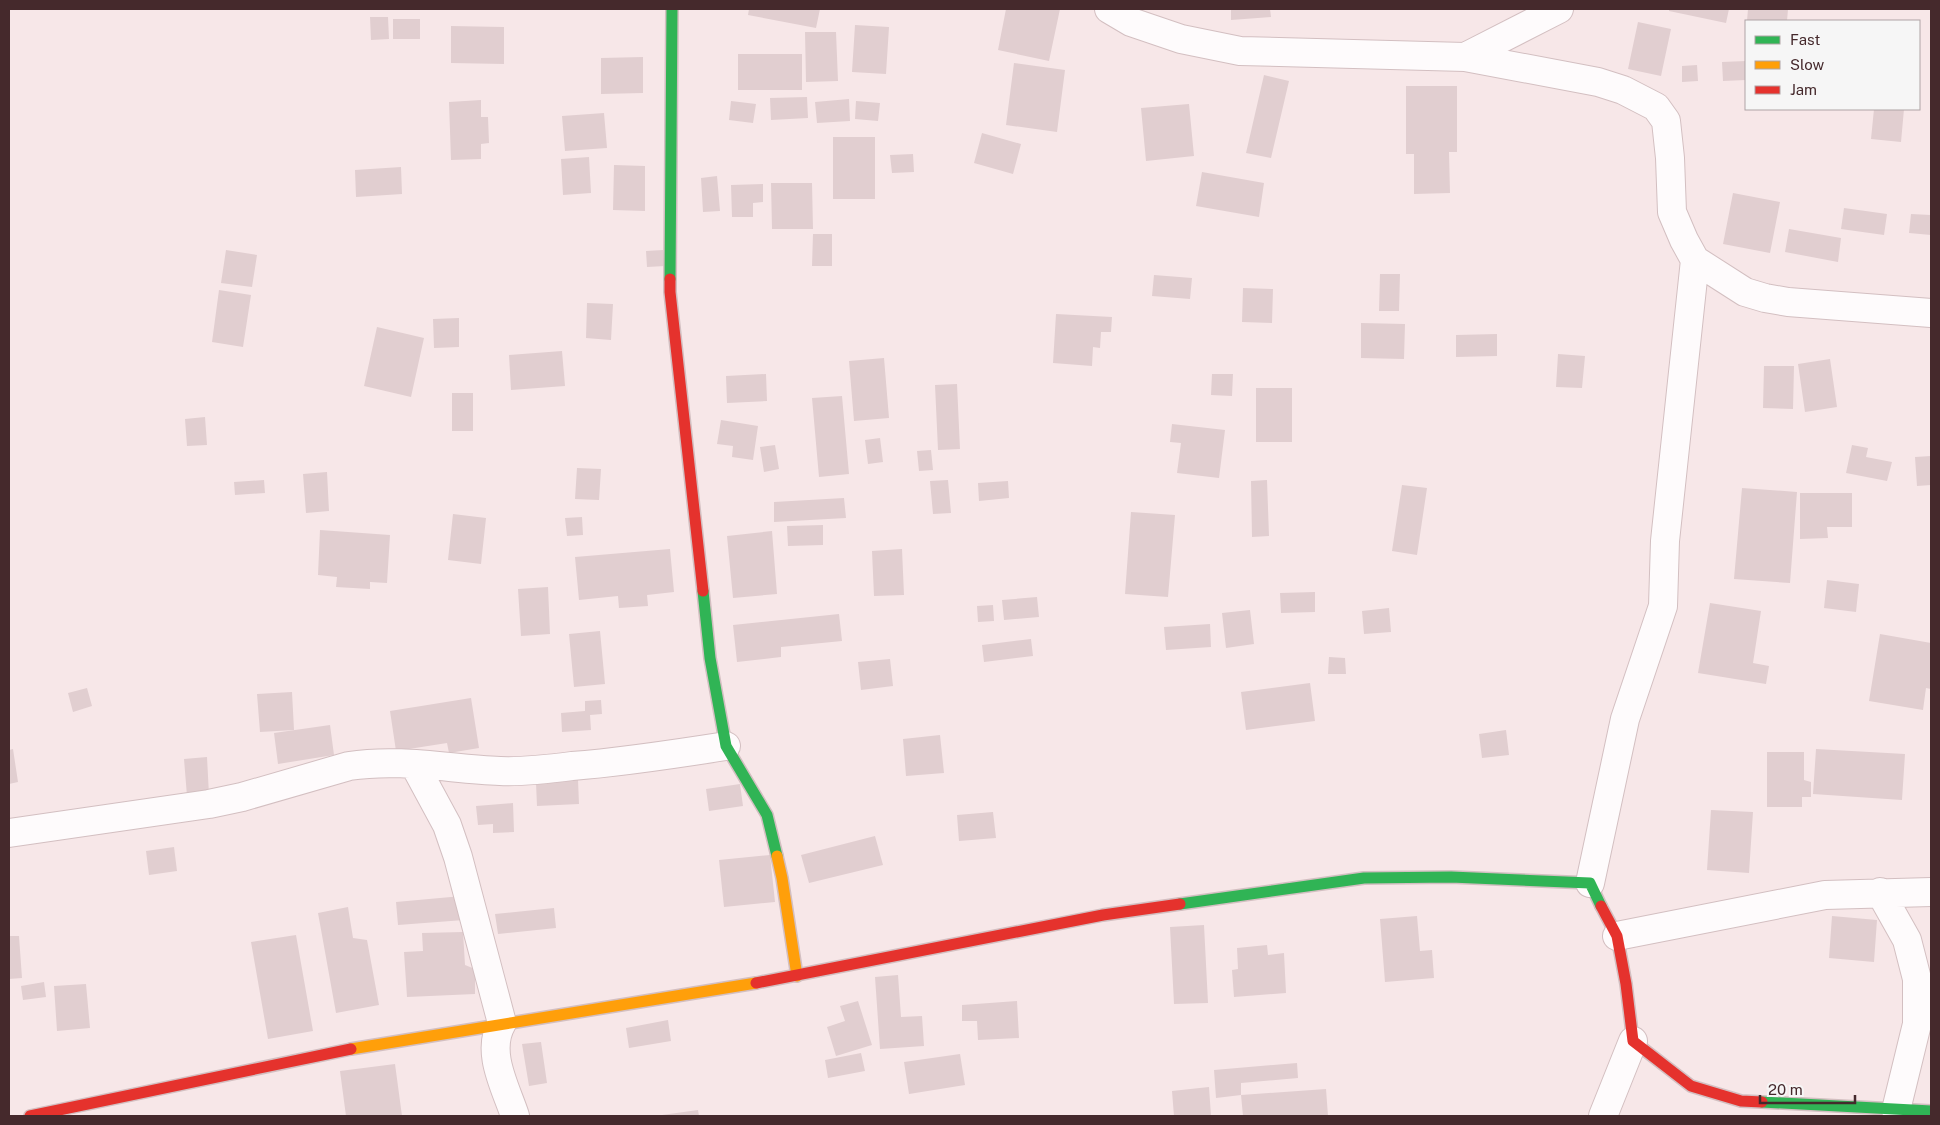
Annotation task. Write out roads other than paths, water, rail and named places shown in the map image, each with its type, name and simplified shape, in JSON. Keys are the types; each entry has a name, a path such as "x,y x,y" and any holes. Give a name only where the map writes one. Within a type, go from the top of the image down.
{"street":[{"path":"672,9 670,292 692,479 710,658 726,746 767,815 782,878 797,976"},
{"path":"1109,9 1131,22 1181,39 1240,52 1465,57 1598,82 1623,90 1656,107 1666,121 1670,158 1672,212 1695,260 1665,542 1663,606 1625,718 1590,883 1617,936 1626,984 1633,1042 1603,1116"},
{"path":"1465,57 1559,9"},
{"path":"1695,260 1745,292 1765,298 1788,302 1931,313"},
{"path":"9,833 209,804 242,797 349,766 386,762 501,771 545,769 629,761 726,746"},
{"path":"414,764 447,825 458,857 502,1024"},
{"path":"30,1116 325,1053 797,976 1103,915 1364,878 1451,877 1590,883"},
{"path":"1880,892 1907,940 1917,979 1917,1024 1896,1110"},
{"path":"1617,936 1825,895 1931,892"},
{"path":"502,1024 497,1031 495,1052 514,1116"},
{"path":"1633,1042 1691,1086 1741,1101 1931,1111"}]}
